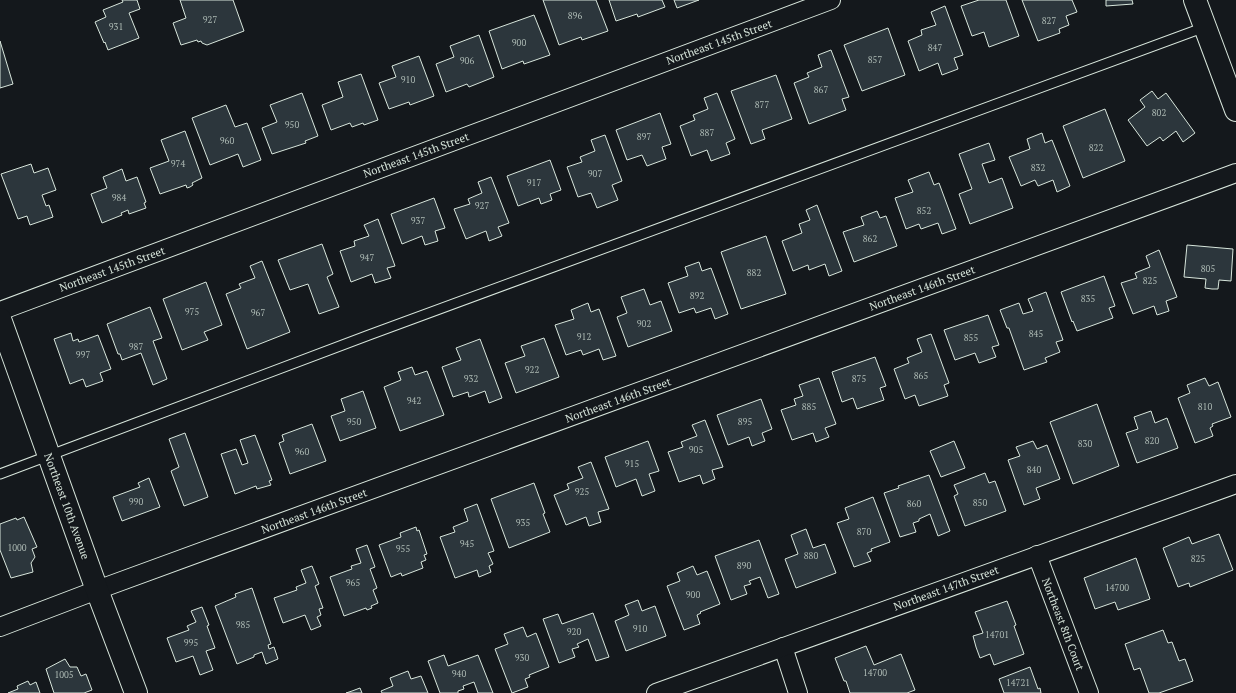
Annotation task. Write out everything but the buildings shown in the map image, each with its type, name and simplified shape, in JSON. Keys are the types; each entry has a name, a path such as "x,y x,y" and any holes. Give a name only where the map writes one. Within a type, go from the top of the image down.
{"street":[{"name":"Northeast 145th Street","path":"0,311 831,0"},
{"path":"1194,0 1236,110"},
{"name":"Northeast 146th Street","path":"0,627 97,590 1236,173"},
{"name":"Northeast 10th Avenue","path":"0,319 97,590 136,693"},
{"name":"Northeast 147th Street","path":"656,693 1236,484"},
{"name":"Northeast 8th Court","path":"1037,555 1089,693"},
{"path":"783,647 798,693"}],"lane":[{"path":"0,474 369,335 1205,27"}]}
